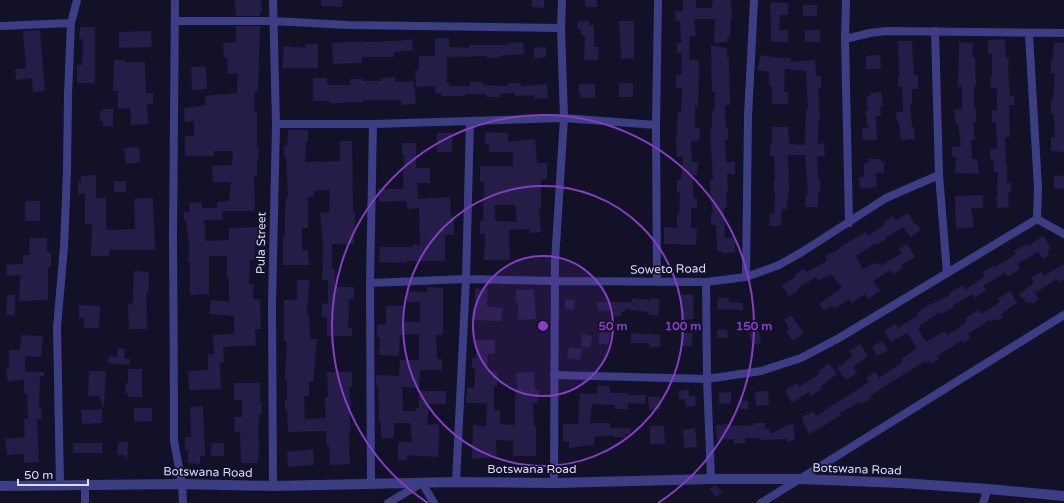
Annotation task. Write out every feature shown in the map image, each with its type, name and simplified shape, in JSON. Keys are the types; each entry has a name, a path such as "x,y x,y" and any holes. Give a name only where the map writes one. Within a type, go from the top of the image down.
{"street":[{"path":"60,486 57,327 64,247 71,23 77,0"},
{"path":"176,0 173,236 174,441 182,484 183,503"},
{"name":"Pula Street","path":"273,0 276,124 272,304 273,486"},
{"path":"554,483 556,238 564,118 561,28 562,0"},
{"path":"657,282 656,125 658,0"},
{"path":"746,277 748,116 754,0"},
{"path":"846,0 849,223"},
{"path":"176,21 273,21 348,25 561,28"},
{"path":"0,26 71,23"},
{"path":"846,39 886,31 1029,34 1064,33"},
{"path":"934,31 939,175 947,273"},
{"path":"1029,34 1038,188 1037,219"},
{"path":"276,124 470,122 564,118 656,125"},
{"path":"456,482 466,279 470,122"},
{"path":"371,485 370,284 373,124"},
{"name":"Soweto Road","path":"370,284 466,279 706,282 746,277 779,264 796,255 849,223 886,198 939,175"},
{"path":"1037,219 1064,234"},
{"path":"554,375 707,379 761,371 801,358 839,338 1037,219"},
{"path":"706,282 710,480"},
{"path":"761,503 1064,315"},
{"name":"Botswana Road","path":"0,486 182,484 273,486 456,482 554,483 800,479 988,489 1064,496"},
{"path":"388,503 422,483 434,503"},
{"path":"84,486 86,503"},
{"path":"983,503 988,489"}],"building":[{"path":"235,0 261,0 262,11 260,11 260,16 236,16"},
{"path":"321,0 343,0 342,7 321,6"},
{"path":"532,0 544,0 544,8 532,7"},
{"path":"585,0 597,0 597,7 585,7"},
{"path":"683,0 696,0 696,8 712,8 713,0 731,0 732,18 730,38 727,38 727,42 714,43 715,19 694,19 696,36 690,36 689,59 699,61 698,106 695,106 695,128 700,128 699,141 691,141 692,162 698,162 697,175 693,175 693,198 697,198 697,208 691,208 691,228 697,228 696,245 664,244 664,227 677,228 677,215 679,214 680,192 677,192 677,180 681,180 683,157 677,157 676,141 678,112 681,112 682,88 676,88 676,75 681,75 682,53 677,53 677,43 681,43 680,21 676,21 675,11 683,11"},
{"path":"771,2 788,3 788,15 780,15 779,30 788,30 788,42 771,42"},
{"path":"803,5 817,5 817,16 803,16"},
{"path":"578,21 589,21 589,25 594,25 594,47 599,47 598,60 584,60 585,35 581,35 581,29 577,29"},
{"path":"619,21 634,21 634,58 621,59"},
{"path":"236,26 260,26 258,91 255,91 254,111 257,111 257,148 259,149 257,176 254,176 255,211 222,211 223,220 204,220 206,241 229,240 229,228 259,227 259,244 255,244 255,260 250,260 249,284 254,284 253,299 260,299 261,329 255,329 256,345 223,347 224,362 220,363 221,389 189,390 188,371 208,370 208,354 214,354 213,335 234,334 234,316 209,314 211,300 229,302 227,256 209,256 209,294 190,295 190,262 188,262 189,247 186,220 184,221 184,212 190,212 189,203 202,202 202,208 217,208 217,202 229,201 231,182 213,182 212,166 232,165 233,151 214,151 214,156 185,156 185,136 194,136 194,121 185,122 184,108 206,105 205,96 237,93 238,73 228,74 227,58 224,58 223,43 236,42"},
{"path":"80,27 95,27 95,83 77,83 77,65 82,65 83,40 79,38"},
{"path":"40,30 45,91 33,92 32,78 16,80 15,69 26,68 23,31"},
{"path":"805,30 820,30 820,42 805,42"},
{"path":"151,31 152,47 119,48 119,32"},
{"path":"435,38 449,38 449,47 469,48 469,45 507,45 507,43 523,42 524,54 499,56 499,58 487,58 487,56 447,57 447,83 449,83 450,86 470,86 470,82 483,82 483,85 508,86 508,83 521,83 521,86 547,84 548,98 534,99 534,95 515,96 515,93 500,94 500,97 486,97 486,94 442,96 442,93 436,94 435,86 416,87 415,70 419,70 419,56 435,56"},
{"path":"412,39 413,50 394,52 394,57 362,57 362,63 333,64 332,43 399,41"},
{"path":"1005,39 1006,58 1009,58 1008,69 1010,96 1014,96 1015,105 1009,105 1010,137 1005,137 1007,183 1011,183 1011,192 1008,191 1009,207 997,208 996,196 998,172 994,172 993,159 990,159 990,149 997,149 996,122 992,122 992,110 997,110 997,88 991,89 990,77 992,77 992,53 988,54 988,40"},
{"path":"898,41 912,41 914,75 918,75 918,89 912,89 912,104 910,104 912,127 914,127 915,139 901,140 899,122 897,122 896,112 903,112 902,87 898,87"},
{"path":"959,42 973,43 972,57 975,57 976,86 974,86 974,109 976,109 976,122 973,122 975,140 971,140 972,159 977,159 978,174 955,173 956,157 952,157 952,147 961,146 958,123 955,123 954,110 962,109 962,86 958,87"},
{"path":"1054,42 1064,43 1064,152 1051,151 1051,137 1055,138 1054,114 1051,114 1051,101 1053,100 1055,73 1051,73 1051,60 1053,60"},
{"path":"305,44 318,44 318,68 282,68 284,46 305,48"},
{"path":"711,45 727,48 727,58 729,58 730,105 725,105 726,128 728,128 728,140 725,140 726,162 735,162 735,174 727,174 727,208 724,208 725,238 735,237 735,252 730,253 722,253 722,251 717,251 716,225 711,225 711,214 713,214 710,180 713,180 710,129 712,129 712,111 714,111 715,92 712,92"},
{"path":"546,47 546,57 534,58 534,48"},
{"path":"761,55 791,58 791,62 815,60 816,76 821,76 821,88 818,88 820,121 818,121 818,144 824,143 825,156 817,156 818,179 820,179 818,207 805,207 806,195 808,195 805,155 788,155 789,193 787,209 782,209 781,226 769,226 770,213 774,214 775,191 774,156 770,156 770,145 772,145 772,127 788,127 789,144 805,145 806,109 808,109 806,71 785,69 784,92 788,92 788,104 772,104 772,86 769,86 769,72 757,70"},
{"path":"880,55 881,69 866,69 866,56"},
{"path":"114,60 125,60 125,62 145,62 146,93 153,93 153,104 147,104 148,124 131,125 130,108 118,109 118,91 113,91"},
{"path":"206,66 207,89 192,90 191,67"},
{"path":"395,77 395,82 414,81 416,104 401,105 401,100 363,100 363,102 330,103 330,101 313,101 313,78 327,78 327,85 350,85 350,79 381,81 381,78"},
{"path":"619,83 633,83 633,97 619,97"},
{"path":"579,84 595,84 595,98 581,98 581,94 579,94"},
{"path":"881,92 883,107 880,107 881,116 876,116 877,140 863,140 862,128 868,128 865,111 868,111 866,97 871,96 870,93"},
{"path":"103,109 113,109 113,126 103,126 103,121 100,121 100,111 103,111"},
{"path":"288,130 308,130 305,162 340,161 340,141 352,141 353,213 355,213 354,244 332,244 332,269 335,269 335,287 354,287 354,299 349,299 348,328 352,328 352,336 327,336 327,318 322,317 322,303 328,304 328,280 322,280 323,246 320,212 329,213 330,190 314,191 314,197 308,197 308,228 302,228 302,250 308,250 309,265 283,265 283,235 285,235 286,197 288,197 284,146 287,146"},
{"path":"485,132 508,133 508,142 535,139 537,163 547,163 547,179 541,180 541,209 539,209 541,232 530,233 530,229 509,230 510,260 484,260 485,234 480,234 480,221 483,221 484,182 480,182 480,166 513,166 513,152 489,152 489,144 485,143","holes":["495,205 515,205 517,222 495,221"]},
{"path":"437,133 452,133 452,152 437,152"},
{"path":"402,143 416,143 416,168 430,168 430,183 417,183 418,199 450,197 451,217 454,217 454,235 445,235 445,261 407,261 407,263 379,262 380,247 413,247 413,244 420,245 419,208 407,209 407,201 379,202 378,189 403,189 404,154 402,154"},
{"path":"139,147 140,162 126,164 124,148"},
{"path":"868,159 881,159 881,161 884,162 884,173 876,173 877,187 860,189 859,178 864,177 864,163 868,163"},
{"path":"96,175 96,198 106,198 106,230 135,229 134,199 153,198 155,250 109,250 109,256 91,256 92,224 85,224 85,194 78,194 78,182 81,182 81,176"},
{"path":"1054,175 1064,176 1064,189 1054,188"},
{"path":"114,181 126,181 126,192 114,192"},
{"path":"983,195 983,208 971,208 974,227 956,229 955,196"},
{"path":"25,201 40,201 40,221 25,221"},
{"path":"908,213 915,224 916,223 921,229 911,237 903,227 885,238 886,239 877,245 876,243 856,256 863,269 874,263 875,265 880,263 881,266 902,253 899,249 907,244 915,257 901,265 903,268 893,274 891,270 873,281 880,290 869,299 865,294 852,303 849,299 835,309 832,306 824,311 819,304 842,288 831,274 818,281 816,277 798,288 799,290 789,296 782,286 796,276 795,274 804,269 806,272 827,261 825,256 839,249 838,248 866,232 868,236 885,224 884,222 893,216 896,220"},
{"path":"1043,236 1051,248 1047,251 1049,255 1043,259 1038,252 1018,264 1020,269 1008,277 1005,273 983,286 986,290 975,298 972,294 952,306 953,308 941,314 940,312 919,326 920,328 918,330 926,342 944,331 947,335 967,322 965,319 978,310 981,314 1000,302 998,299 1010,291 1017,303 1001,314 1003,317 997,321 995,319 991,322 990,320 968,334 970,338 964,343 962,340 937,356 939,359 931,364 930,361 926,363 925,361 870,396 872,398 861,404 860,402 840,413 841,415 809,434 802,417 814,411 816,416 869,382 866,378 875,372 879,378 903,362 901,359 917,348 907,333 891,342 884,331 896,324 898,328 918,315 917,313 930,304 950,295 949,293 963,285 965,290 985,276 983,272 994,265 995,267 1016,254 1014,251 1027,244 1028,246"},
{"path":"30,238 47,238 47,253 51,252 51,267 48,267 48,300 19,301 20,275 7,276 6,265 23,264 23,255 29,255"},
{"path":"1064,264 1064,279 1059,282 1057,279 1035,293 1039,299 1032,304 1030,302 1027,304 1019,294 1034,283 1031,278 1041,272 1044,276"},
{"path":"134,271 149,272 148,294 146,294 147,329 129,329 128,304 133,303"},
{"path":"297,280 309,280 307,315 309,315 310,339 317,339 313,382 309,381 309,396 304,396 305,419 326,418 325,397 328,397 327,372 352,372 352,387 349,387 351,410 349,410 351,431 349,431 350,464 330,465 329,446 327,446 326,431 288,432 287,409 285,409 285,400 287,400 287,380 285,380 287,342 284,341 284,300 297,300"},
{"path":"427,287 443,288 443,335 436,335 437,359 442,359 442,370 420,370 419,388 402,387 403,411 416,411 416,408 419,408 419,391 446,391 446,404 429,404 427,425 439,424 438,457 407,455 407,460 398,461 398,442 412,442 410,423 394,423 394,438 381,438 381,422 379,423 378,385 376,385 376,375 399,376 400,360 419,360 419,334 400,335 399,356 379,355 380,337 377,337 377,325 386,324 386,306 404,305 404,322 420,322 420,302 407,302 407,291 427,292"},
{"path":"475,288 488,289 487,306 503,308 501,321 472,320 473,305 475,306"},
{"path":"534,289 536,319 518,320 516,290"},
{"path":"693,294 694,319 681,320 680,295"},
{"path":"7,295 15,295 15,315 6,315"},
{"path":"718,297 729,298 729,302 743,303 743,310 717,309"},
{"path":"632,298 650,300 650,298 660,299 658,316 648,314 648,312 625,309 625,312 621,312 621,316 613,317 613,310 598,311 597,302 632,302"},
{"path":"565,299 575,300 574,310 565,309"},
{"path":"79,305 100,306 99,328 84,328 84,318 79,318"},
{"path":"791,315 804,333 793,341 786,331 789,329 784,320"},
{"path":"727,329 728,338 717,338 717,330"},
{"path":"600,331 611,333 608,345 598,343"},
{"path":"759,331 761,343 752,345 749,333"},
{"path":"631,333 660,335 660,347 649,347 649,343 631,343"},
{"path":"682,333 692,333 692,346 682,346"},
{"path":"582,334 592,336 590,348 581,346"},
{"path":"21,335 43,336 41,357 25,356 25,372 44,372 44,376 40,377 39,407 41,407 42,419 37,419 39,462 24,463 24,454 7,455 5,439 25,437 24,419 28,419 27,394 24,394 24,379 8,382 6,369 9,369 9,350 20,350"},
{"path":"476,340 495,340 495,354 488,354 487,371 497,371 497,386 494,386 494,410 500,410 500,424 515,425 515,401 517,389 516,373 534,372 535,390 539,390 538,403 533,403 534,426 536,426 536,456 513,456 513,441 496,440 497,457 472,459 473,425 486,426 487,403 466,403 467,388 474,388 475,368 472,368 472,358 476,358"},
{"path":"882,341 888,350 877,356 872,347"},
{"path":"860,344 868,356 853,367 857,373 846,380 837,368 853,356 849,351"},
{"path":"569,347 582,349 580,360 567,358"},
{"path":"118,348 125,349 124,358 130,359 130,365 108,363 109,356 117,357"},
{"path":"829,363 837,374 820,387 822,389 811,396 809,392 792,403 785,390 797,383 799,387 819,374 818,372"},
{"path":"128,369 142,369 142,397 128,397 128,393 125,393 126,383 128,383"},
{"path":"89,371 106,371 104,408 99,396 88,396"},
{"path":"234,383 260,383 262,415 259,415 258,434 260,445 258,463 241,463 240,432 234,432 235,417 242,417 242,400 234,400"},
{"path":"597,385 610,386 610,393 646,395 645,404 628,403 628,409 615,409 615,405 592,404 590,423 610,423 610,428 631,428 631,434 625,434 625,437 613,437 613,435 594,437 594,445 569,448 569,442 563,442 563,424 578,424 580,393 597,394"},
{"path":"689,390 689,396 695,395 696,406 686,407 685,399 679,399 678,391"},
{"path":"768,391 769,405 756,406 755,392"},
{"path":"731,392 731,403 719,404 719,393"},
{"path":"648,397 660,397 660,409 649,410"},
{"path":"738,400 748,401 748,409 739,409"},
{"path":"203,406 205,456 200,456 200,464 188,463 188,450 185,450 185,437 191,437 190,407"},
{"path":"134,408 152,408 152,421 134,422"},
{"path":"102,409 102,423 82,424 81,410"},
{"path":"754,423 765,423 765,429 769,429 772,434 787,425 793,424 795,440 787,442 787,439 761,440 761,438 745,438 745,443 734,444 734,439 717,440 716,425 754,425"},
{"path":"650,426 664,426 665,444 650,444"},
{"path":"695,428 697,447 684,448 683,430"},
{"path":"118,442 128,442 127,462 124,455 117,455"},
{"path":"73,443 102,443 102,453 73,453"},
{"path":"212,443 224,443 224,456 210,456"},
{"path":"313,449 314,465 288,467 287,452"},
{"path":"717,486 722,493 715,497 710,488"}]}
